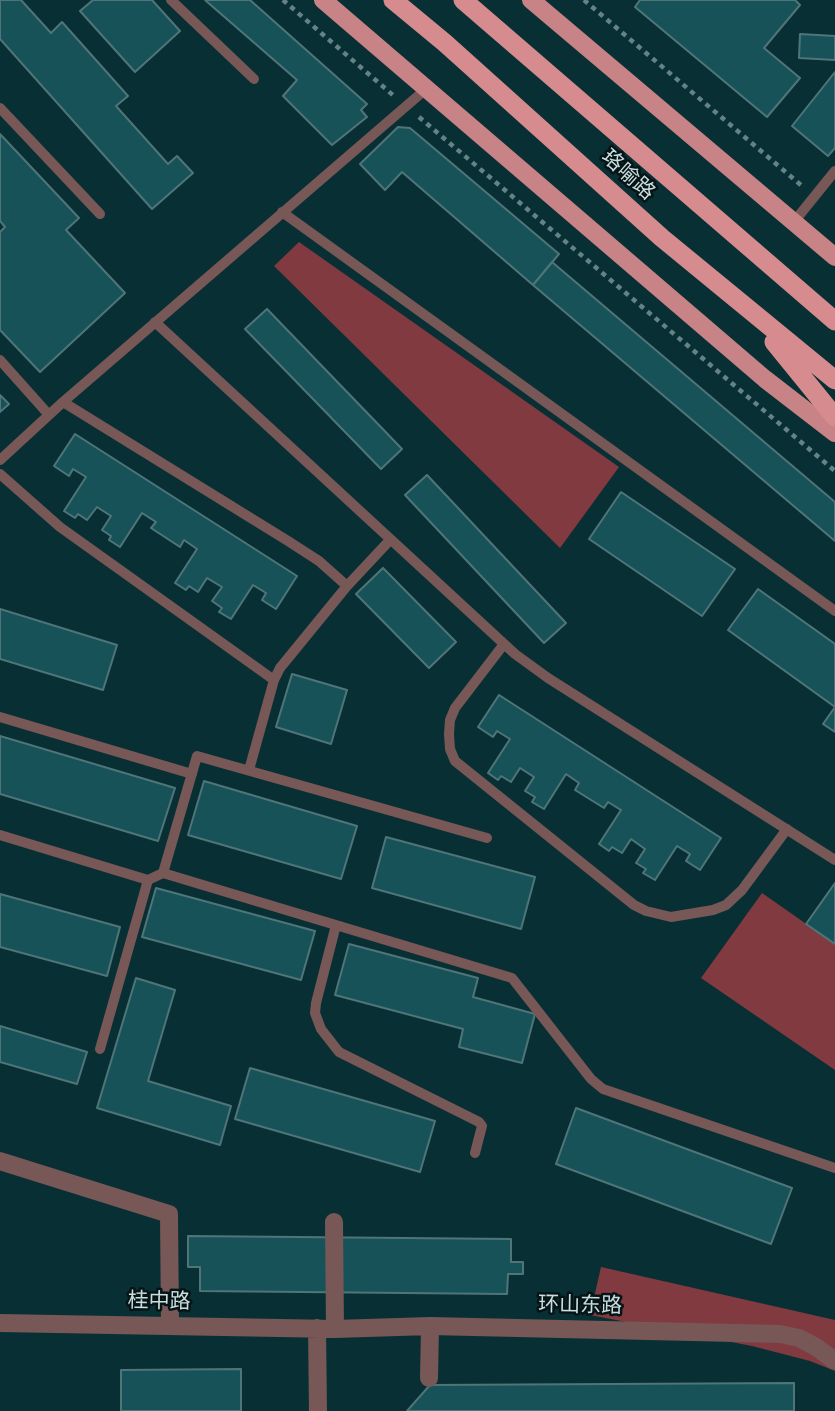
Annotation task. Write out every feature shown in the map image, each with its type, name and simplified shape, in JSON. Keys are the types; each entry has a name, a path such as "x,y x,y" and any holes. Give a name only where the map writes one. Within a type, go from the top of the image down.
{"highway":[{"name":"珞喻路","path":"393,0 445,43 662,237 835,380"},
{"name":"珞喻路","path":"463,0 835,321"},
{"path":"484,0 511,41"},
{"path":"749,311 835,417"}],"main road":[{"path":"323,0 765,379 835,433"},
{"path":"531,0 835,257"}],"street":[{"path":"0,1161 169,1214 170,1326"},
{"path":"318,1411 334,1222"},
{"name":"桂中路","path":"0,1323 326,1329"},
{"path":"429,1326 429,1378"},
{"name":"环山东路","path":"326,1329 429,1326 780,1334 799,1338 835,1361"}],"lane":[{"path":"172,0 254,79"},
{"path":"0,460 48,415 426,89"},
{"path":"0,108 100,214"},
{"path":"793,223 835,171"},
{"path":"282,212 835,611"},
{"path":"155,322 503,644 548,678 835,860"},
{"path":"0,360 48,415"},
{"path":"63,402 288,541 318,561 347,586"},
{"path":"0,474 60,527 274,680"},
{"path":"249,770 274,680 287,659 347,586 390,540"},
{"path":"503,644 455,708 450,720 449,741 455,761 634,905 646,911 671,916 713,910 726,905 742,890 787,830"},
{"path":"0,717 192,774"},
{"path":"163,873 197,756 487,838"},
{"path":"0,835 148,880 163,873 513,978 591,1079 603,1089 835,1168"},
{"path":"100,1049 148,880"},
{"path":"336,925 316,1003 315,1013 321,1029 339,1052 480,1122 482,1126 475,1153"}],"path":[{"path":"284,0 835,471"},
{"path":"584,0 814,197"}],"shaded area":[{"path":"299,242 619,467 560,548 274,266"},
{"path":"762,893 835,944 835,1070 701,978"},
{"path":"601,1267 835,1320 835,1371 810,1361 752,1346 590,1315"}],"building":[{"path":"0,0 21,0 51,33 62,22 128,96 116,106 168,164 177,156 193,173 152,209 0,39"},
{"path":"93,0 152,0 180,31 135,72 80,11"},
{"path":"205,0 250,0 367,104 361,110 367,117 332,145 283,96 297,80"},
{"path":"640,0 795,0 800,5 764,48 800,78 767,117 635,7"},
{"path":"800,34 835,36 835,60 799,58"},
{"path":"835,72 835,148 828,156 792,126"},
{"path":"398,127 410,128 559,254 533,285 402,172 385,190 360,164"},
{"path":"0,134 79,218 66,230 125,293 40,372 0,330 0,232 5,227 0,221"},
{"path":"552,262 835,502 835,541 533,285"},
{"path":"267,309 402,449 381,469 245,329"},
{"path":"0,395 9,404 0,412"},
{"path":"75,434 297,576 276,609 262,600 266,593 253,585 231,619 219,612 222,608 212,601 222,587 207,578 198,592 189,586 186,590 175,583 197,549 184,540 180,547 151,528 156,522 142,513 120,547 109,540 111,536 102,530 111,516 97,507 87,520 78,514 75,518 64,511 86,477 73,469 69,476 54,466"},
{"path":"427,475 566,623 544,643 405,495"},
{"path":"621,492 735,569 702,616 589,539"},
{"path":"383,568 456,642 429,668 356,594"},
{"path":"758,589 835,644 835,707 728,630"},
{"path":"0,609 117,645 103,690 0,659"},
{"path":"292,674 347,690 331,744 276,727"},
{"path":"499,695 721,838 700,870 686,861 690,854 677,846 655,880 643,873 646,869 636,863 645,849 631,839 622,853 612,847 609,851 599,844 621,810 608,802 604,808 575,790 579,783 566,774 544,809 532,802 535,797 525,791 534,777 520,768 511,782 501,776 498,780 488,773 510,739 497,731 493,737 478,727"},
{"path":"835,707 835,732 823,724"},
{"path":"0,736 175,788 158,841 0,794"},
{"path":"204,781 357,826 341,879 188,835"},
{"path":"386,837 535,877 521,929 372,888"},
{"path":"835,883 835,944 806,924"},
{"path":"156,888 315,931 301,980 142,937"},
{"path":"0,894 120,927 107,976 0,947"},
{"path":"349,944 478,978 473,997 535,1014 522,1063 459,1047 463,1029 335,995"},
{"path":"136,978 175,990 148,1081 231,1106 220,1145 97,1108"},
{"path":"0,1026 87,1052 77,1084 0,1062"},
{"path":"250,1068 435,1121 420,1172 235,1119"},
{"path":"576,1108 792,1188 771,1244 556,1164"},
{"path":"188,1236 511,1239 511,1262 523,1262 523,1274 508,1274 507,1294 200,1291 200,1267 188,1267"},
{"path":"241,1369 241,1411 121,1411 121,1370"},
{"path":"794,1383 794,1411 407,1411 430,1385"}]}
